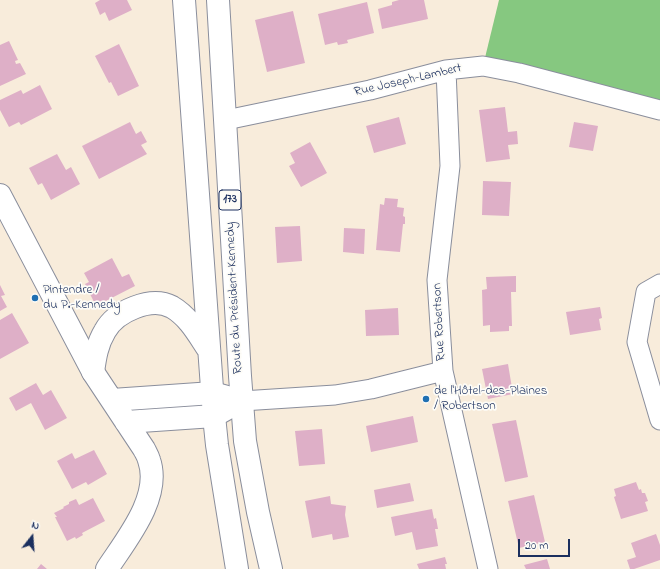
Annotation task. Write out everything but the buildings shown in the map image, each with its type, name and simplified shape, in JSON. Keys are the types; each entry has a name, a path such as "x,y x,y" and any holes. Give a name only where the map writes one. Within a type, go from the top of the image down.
{"main road":[{"path":"184,0 214,416 217,445 237,569"},
{"name":"Route du Président-Kennedy","path":"218,0 245,441 258,512 271,569"},
{"path":"0,195 93,372 150,461 152,480 149,497 142,514 107,569"},
{"path":"93,372 100,340 106,329 117,317 135,307 151,304 162,304 181,313 191,323 210,351"},
{"path":"112,400 213,393 242,400"},
{"path":"126,422 214,416 242,400"}],"street":[{"name":"Rue Joseph-Lambert","path":"226,120 370,90 446,70 483,66 519,72 660,110"},
{"name":"Rue Robertson","path":"446,70 450,166 437,280 443,371 488,569"},
{"path":"660,284 646,292 637,342 660,420"},
{"path":"242,400 335,395 370,389 443,371"}],"green space":[{"path":"499,0 660,0 660,110 483,66"}],"place":[{"name":"Pintendre / du P.-Kennedy","path":"35,298"},
{"name":"de l'Hôtel-des-Plaines / Robertson","path":"426,399"}]}
